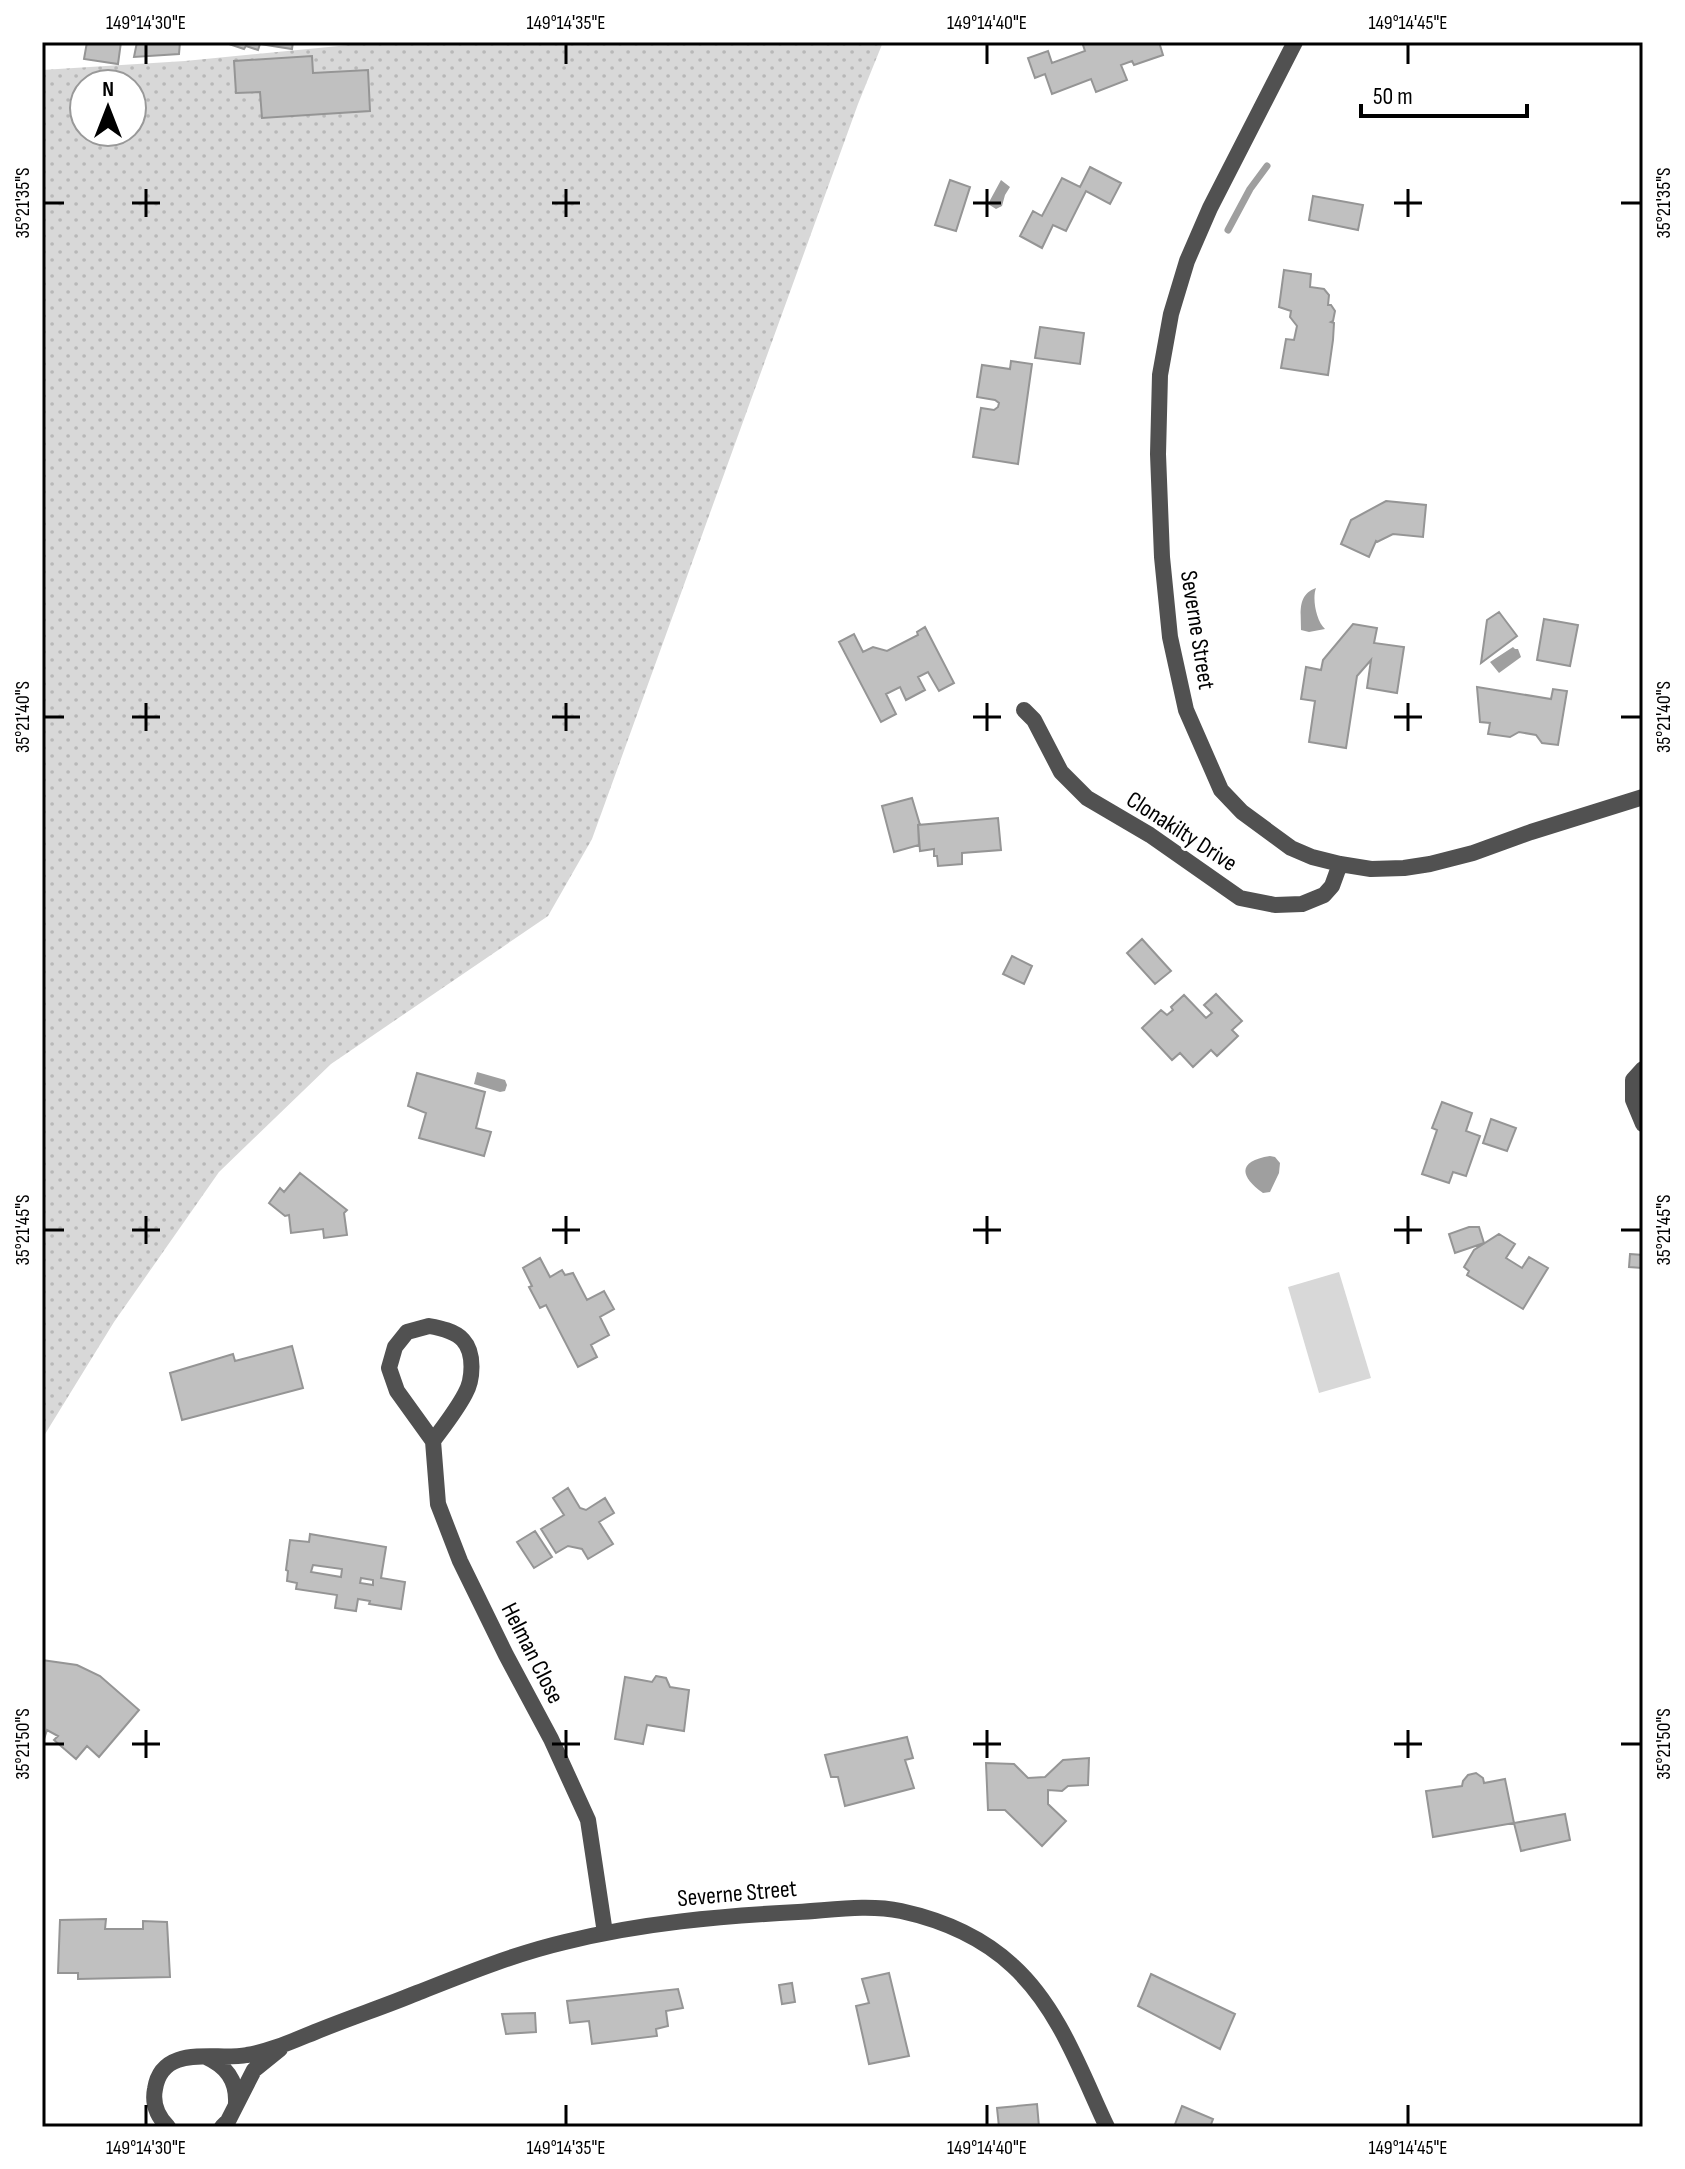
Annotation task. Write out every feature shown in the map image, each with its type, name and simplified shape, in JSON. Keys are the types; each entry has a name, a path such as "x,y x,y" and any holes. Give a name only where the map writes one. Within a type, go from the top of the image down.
{"street":[{"name":"Severne Street","path":"1295,42 1210,208 1187,261 1171,314 1160,375 1158,454 1162,557 1170,637 1186,710 1221,790 1242,812 1291,848 1312,857 1371,869 1430,864 1473,853 1643,797"},
{"name":"Clonakilty Drive","path":"1024,710 1034,720 1061,772 1087,798 1150,835 1240,898 1275,905 1302,904 1324,895 1332,886 1340,864"},
{"path":"1643,1069 1633,1080 1633,1100 1643,1124"},
{"path":"429,1326 443,1329 464,1340 471,1355 467,1391 433,1441 397,1391 389,1368 395,1347 407,1332 429,1326"},
{"name":"Helman Close","path":"433,1441 438,1504 460,1561 551,1739 588,1820 605,1933"},
{"name":"Severne Street","path":"168,2127 155,2107 156,2083 174,2061 187,2056 245,2055 284,2045 463,1975 563,1942 669,1924 851,1908 898,1910 946,1923 983,1943 1013,1966 1039,1994 1067,2041 1107,2127"},
{"name":"Severne Street","path":"222,2127 254,2070 284,2045"},
{"path":"206,2057 219,2063 229,2073 235,2086 234,2109"}],"shaded area":[{"path":"380,42 883,42 592,839 548,916 331,1064 219,1172 114,1322 42,1439 42,70 68,68 68,148 148,148 148,68 74,68 185,61"},
{"path":"1001,180 1010,187 1002,206 996,209 988,204"},
{"path":"1316,588 1316,609 1325,629 1301,630 1303,600"},
{"path":"1513,647 1518,649 1521,657 1499,673 1490,662"},
{"path":"477,1072 505,1080 505,1091 474,1084"},
{"path":"1270,1156 1280,1163 1279,1173 1270,1192 1263,1193 1249,1180 1246,1170 1252,1161"},
{"path":"1339,1272 1371,1378 1319,1393 1288,1287"}],"building":[{"path":"87,42 121,42 118,64 84,59"},
{"path":"137,42 180,42 179,54 134,57"},
{"path":"223,42 293,42 292,49 260,44 258,50"},
{"path":"1082,42 1159,42 1163,55 1134,65 1132,61 1121,65 1127,80 1096,92 1091,79 1052,94 1045,74 1035,78 1028,58 1048,51 1052,63 1085,51"},
{"path":"312,56 313,73 368,70 370,111 262,118 260,92 236,93 234,61"},
{"path":"1090,167 1121,183 1110,204 1086,191 1066,231 1053,225 1042,248 1020,236 1033,211 1042,216 1062,178 1080,187"},
{"path":"950,180 970,187 956,231 935,225"},
{"path":"1313,196 1363,205 1358,230 1309,220"},
{"path":"1284,270 1311,274 1310,287 1324,289 1329,295 1328,305 1335,311 1331,322 1334,323 1328,375 1281,368 1286,339 1294,340 1297,326 1290,317 1291,311 1279,307"},
{"path":"1040,327 1084,333 1080,364 1035,358"},
{"path":"1011,361 1032,364 1018,464 973,457 981,408 994,410 999,403 977,397 982,365 1010,369"},
{"path":"1386,501 1426,505 1423,537 1393,534 1376,541 1369,557 1341,544 1351,520"},
{"path":"1499,612 1517,636 1481,663 1487,620"},
{"path":"1544,619 1578,625 1570,666 1537,660"},
{"path":"1353,624 1377,628 1374,643 1404,647 1397,693 1367,688 1371,660 1357,676 1346,748 1309,742 1315,701 1301,699 1306,667 1321,670 1323,660"},
{"path":"925,627 954,683 939,691 928,672 918,677 925,690 906,700 900,687 886,694 896,714 881,722 839,642 854,634 863,652 873,647 887,651 918,635 917,632"},
{"path":"1477,687 1551,699 1553,689 1567,691 1558,745 1542,743 1536,735 1519,732 1510,737 1488,734 1490,723 1480,722"},
{"path":"912,798 920,825 919,845 894,852 882,806"},
{"path":"998,818 1001,850 962,853 962,864 938,866 934,849 920,851 918,825"},
{"path":"1142,939 1171,971 1155,984 1127,953"},
{"path":"1012,956 1032,966 1024,984 1003,974"},
{"path":"1216,994 1242,1021 1232,1030 1238,1036 1217,1056 1211,1050 1193,1067 1180,1053 1172,1060 1142,1028 1161,1010 1167,1015 1184,995 1206,1018 1212,1013 1204,1005"},
{"path":"417,1073 485,1092 476,1128 491,1132 484,1156 419,1138 426,1113 408,1106"},
{"path":"1442,1102 1472,1113 1466,1131 1480,1136 1466,1176 1453,1172 1449,1183 1422,1174 1437,1130 1432,1128"},
{"path":"1491,1119 1516,1128 1507,1151 1483,1143"},
{"path":"300,1173 347,1210 344,1213 347,1235 324,1238 323,1229 291,1233 289,1215 285,1216 269,1203 280,1188 284,1192"},
{"path":"1479,1227 1484,1243 1455,1253 1449,1234"},
{"path":"1499,1234 1515,1244 1506,1258 1522,1268 1529,1257 1548,1268 1523,1309 1467,1275 1469,1271 1464,1267 1474,1250"},
{"path":"1630,1254 1643,1255 1642,1268 1629,1267"},
{"path":"540,1258 550,1277 562,1270 565,1275 573,1273 587,1300 604,1291 614,1309 600,1317 609,1335 591,1345 597,1357 578,1367 546,1305 540,1308 529,1287 532,1286 523,1268"},
{"path":"292,1346 303,1388 182,1420 170,1373 233,1354 235,1361"},
{"path":"568,1488 580,1508 586,1510 605,1498 614,1513 599,1522 613,1544 588,1559 582,1549 568,1546 556,1553 541,1529 564,1515 553,1498"},
{"path":"535,1531 552,1557 534,1568 517,1542"},
{"path":"310,1534 386,1547 381,1578 405,1582 401,1609 358,1599 356,1611 335,1608 337,1595 296,1589 297,1583 287,1581 290,1540 309,1542","holes":["313,1565 342,1569 341,1577 311,1572","361,1578 373,1580 373,1585 360,1583"]},
{"path":"42,1660 77,1665 100,1676 139,1710 99,1757 87,1746 76,1759 54,1740 58,1736 47,1730 42,1738"},
{"path":"656,1676 666,1678 670,1687 689,1690 684,1731 647,1725 643,1744 615,1739 625,1677 652,1682"},
{"path":"907,1737 913,1758 905,1760 914,1788 845,1806 838,1777 831,1777 825,1755"},
{"path":"1089,1758 1088,1785 1068,1786 1062,1791 1048,1790 1048,1804 1066,1821 1042,1846 1005,1810 988,1810 986,1763 1014,1764 1028,1778 1045,1777 1063,1760"},
{"path":"1476,1773 1484,1783 1505,1779 1514,1823 1433,1837 1426,1791 1462,1786 1468,1775"},
{"path":"1565,1814 1570,1840 1521,1851 1514,1823"},
{"path":"106,1919 105,1929 143,1929 143,1921 167,1922 170,1977 78,1979 78,1973 58,1973 60,1920"},
{"path":"889,1973 909,2056 869,2064 856,2006 869,2003 862,1979"},
{"path":"1151,1974 1235,2014 1220,2049 1138,2006"},
{"path":"792,1983 795,2002 782,2004 779,1985"},
{"path":"678,1989 683,2008 666,2011 668,2026 656,2029 657,2036 592,2044 589,2021 570,2023 567,2001"},
{"path":"535,2013 536,2032 506,2034 502,2014"},
{"path":"1037,2104 1039,2127 999,2127 997,2108"},
{"path":"1182,2106 1213,2119 1210,2127 1174,2127"}],"waterway":[{"path":"1228,230 1250,189 1267,166"}]}
